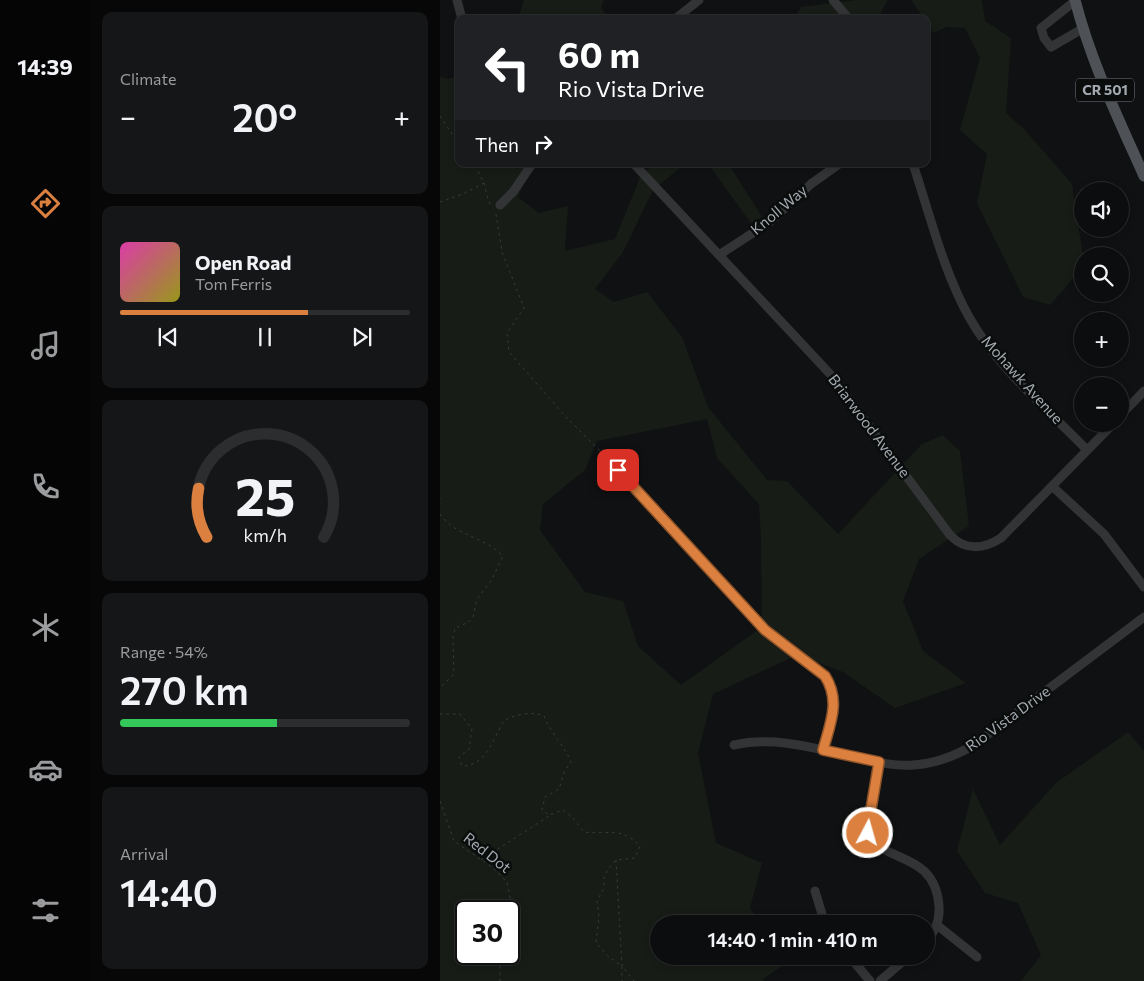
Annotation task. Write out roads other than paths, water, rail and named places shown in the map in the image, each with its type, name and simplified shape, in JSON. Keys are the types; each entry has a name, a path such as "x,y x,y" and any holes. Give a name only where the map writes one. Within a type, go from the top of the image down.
{"main road":[{"name":"CR 501","path":"1075,1 1082,29 1096,69 1144,176"}],"street":[{"path":"457,0 461,15"},
{"path":"680,15 699,0"},
{"path":"833,0 846,15"},
{"path":"1075,1 1041,28 1044,38 1051,47 1082,29"},
{"path":"500,205 513,192 530,167"},
{"name":"Briarwood Avenue","path":"637,167 831,375 950,535 960,543 975,547 992,544 1001,538 1053,487 1104,432"},
{"name":"Knoll Way","path":"719,255 771,221 811,184 835,167"},
{"name":"Mohawk Avenue","path":"914,167 950,276 970,318 996,356 1087,450"},
{"path":"1129,407 1144,391"},
{"path":"618,470 765,630 825,676 830,684 835,702 823,750"},
{"path":"1053,487 1104,534 1144,586"},
{"name":"Rio Vista Drive","path":"734,744 751,741 773,742 896,765 926,764 943,760 967,750 1144,617"},
{"path":"879,762 868,833 875,845 914,863 932,881 938,898 937,925 935,928"},
{"path":"815,891 822,915"},
{"path":"937,925 978,957"},
{"path":"857,965 870,981"},
{"path":"880,981 899,965"}]}
